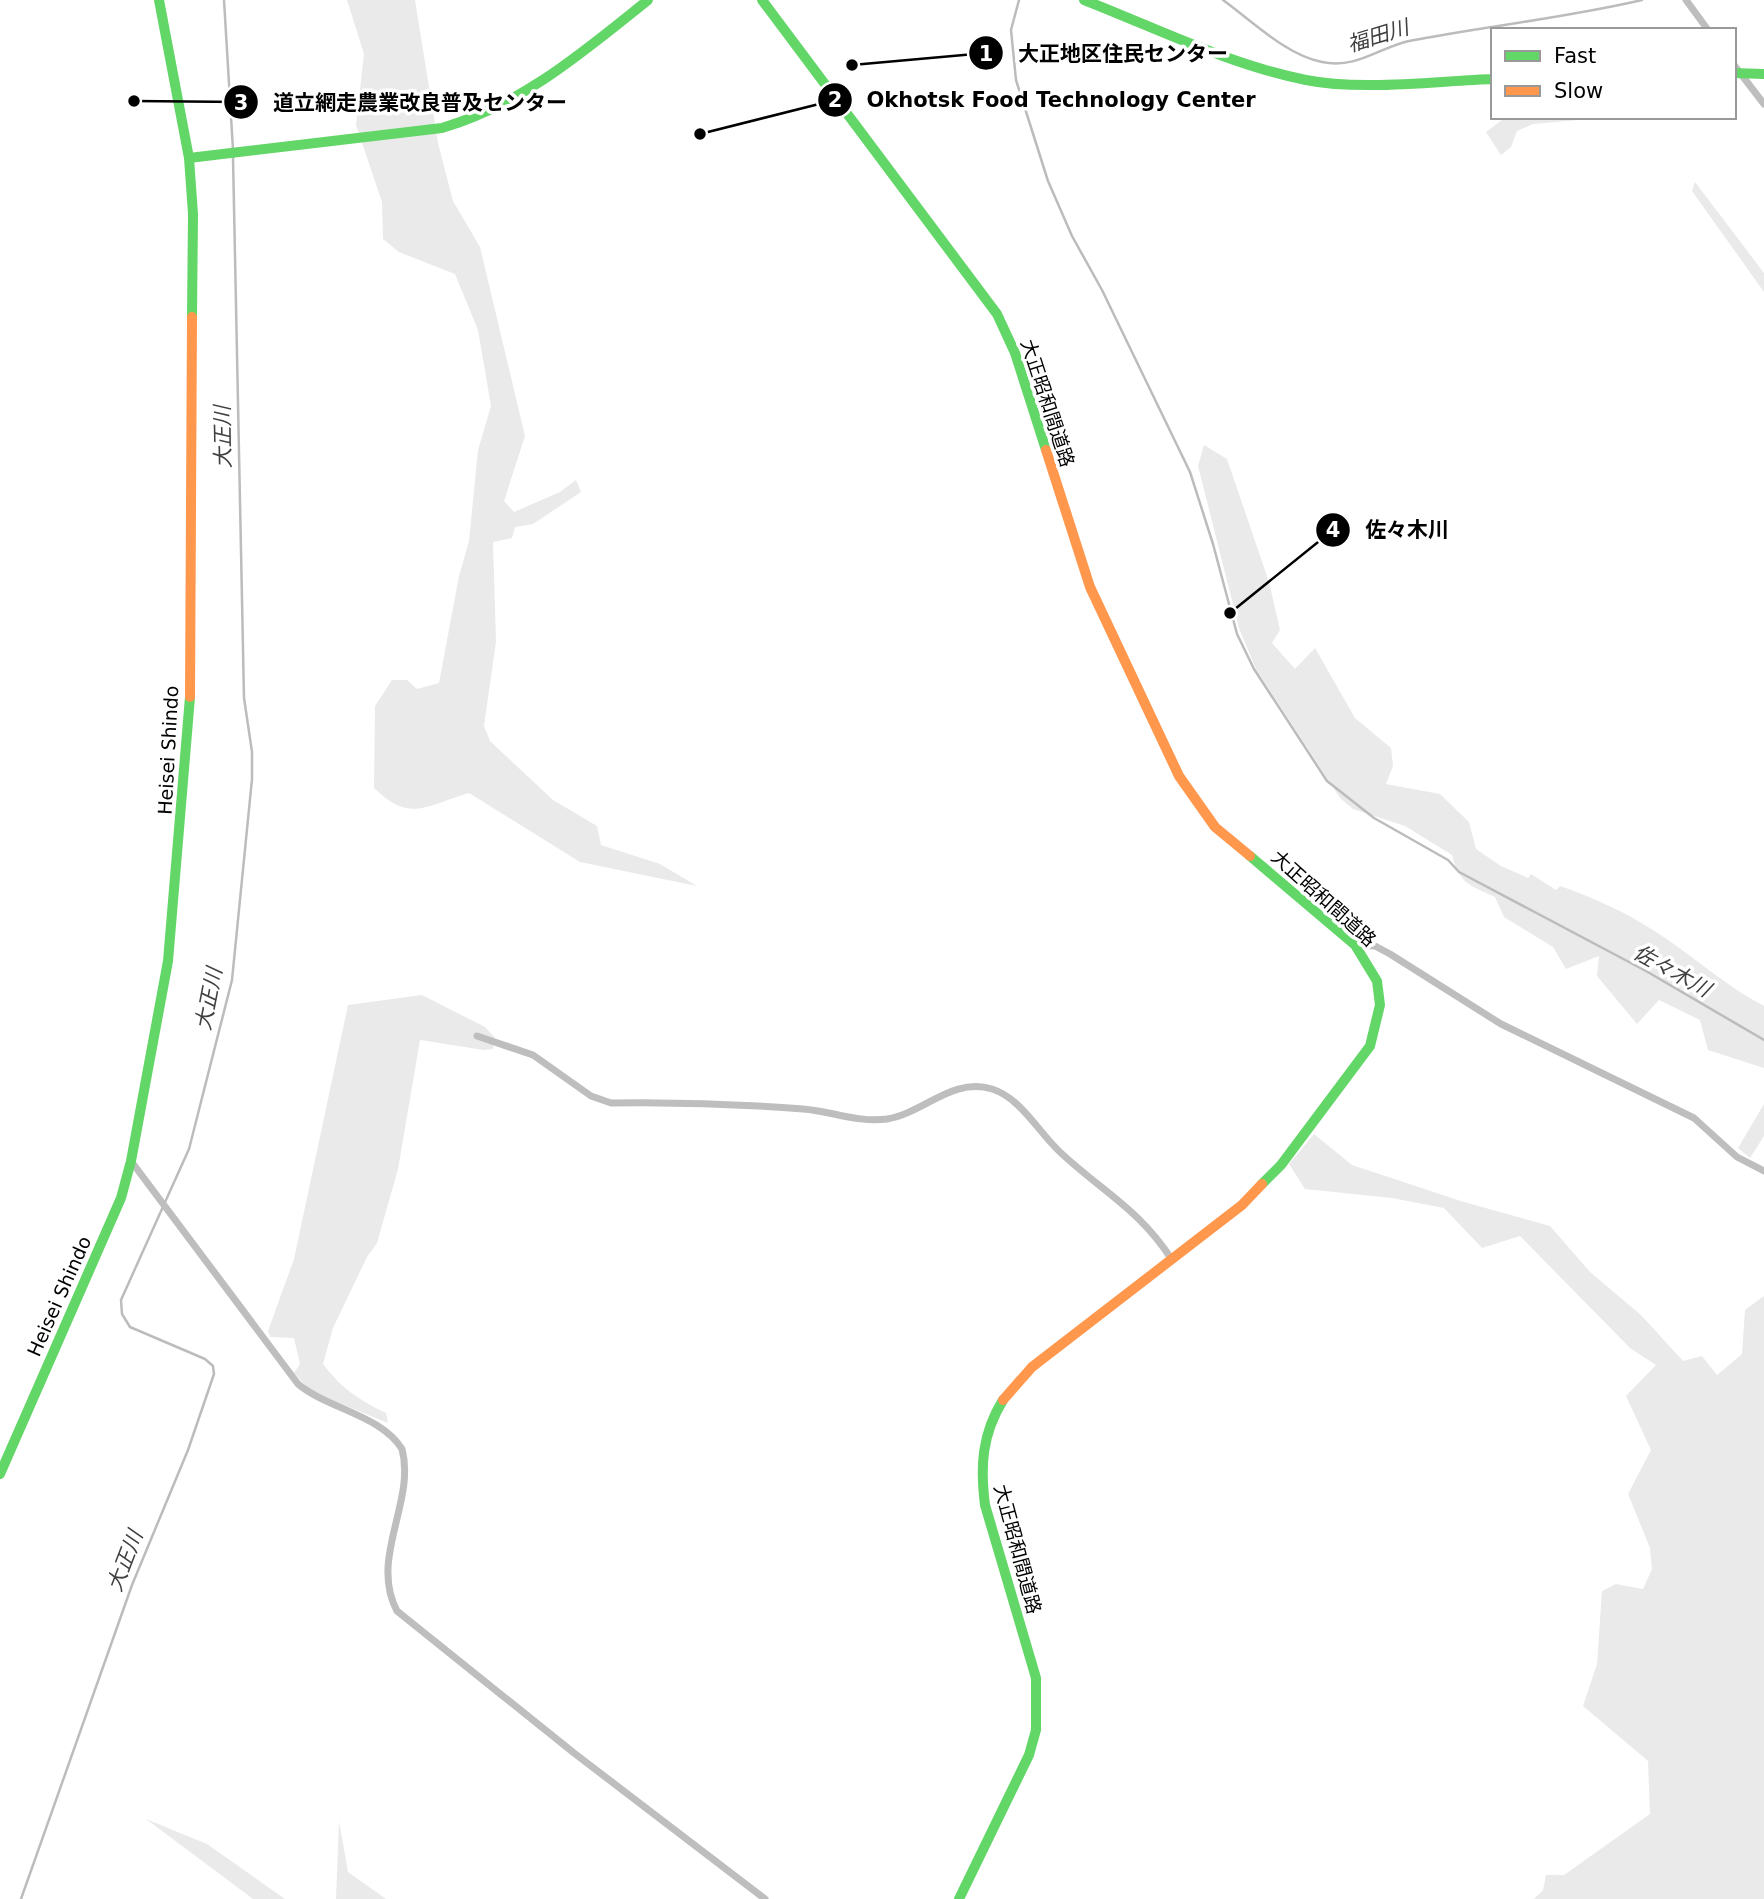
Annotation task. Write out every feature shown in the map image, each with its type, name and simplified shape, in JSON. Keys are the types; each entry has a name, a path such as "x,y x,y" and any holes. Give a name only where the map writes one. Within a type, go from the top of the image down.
{"street":[{"name":"Heisei Shindo","path":"0,1475 121,1198 131,1161 168,961 190,719 193,214 189,158 159,0"},
{"path":"189,158 442,128 469,122 537,89 648,0"},
{"name":"大正昭和間道路","path":"762,0 997,314 1015,353 1090,587 1191,794 1215,827 1355,945 1369,962 1381,1002 1379,1023 1370,1046 1281,1165 1242,1205 1012,1385 985,1433 981,1479 985,1506 1036,1678 1036,1730 1029,1755 959,1899"},
{"path":"1084,0 1231,58 1304,80 1338,83 1491,79"},
{"path":"1686,0 1707,28"},
{"path":"1736,70 1764,74"},
{"path":"1736,70 1764,104"},
{"path":"1355,945 1375,946 1501,1024 1694,1118 1737,1157 1764,1171"},
{"path":"477,1036 533,1055 591,1096 611,1103 806,1109 875,1119 904,1114 953,1090 969,1086 994,1090 1014,1102 1062,1154 1141,1218 1172,1260"},
{"path":"131,1161 298,1384 324,1402 385,1431 402,1449 404,1478 388,1571 389,1592 397,1611 552,1736 765,1899"}],"shaded area":[{"path":"347,0 415,0 438,143 453,201 480,247 525,436 504,501 514,512 560,492 576,480 581,492 533,524 515,527 512,538 493,542 496,642 484,726 490,741 553,800 597,826 601,845 660,864 697,886 580,862 469,793 429,806 408,808 387,799 374,788 375,706 392,680 407,680 417,689 439,683 459,576 469,541 478,450 491,406 478,330 455,274 399,252 383,239 382,202 356,125 364,54"},
{"path":"1503,119 1590,119 1533,124 1517,131 1511,147 1501,155 1486,132"},
{"path":"1695,182 1764,273 1764,292 1692,191"},
{"path":"1204,445 1227,459 1269,582 1280,630 1272,643 1295,669 1315,648 1355,718 1391,748 1393,766 1386,784 1440,794 1469,822 1476,849 1501,866 1528,878 1531,874 1556,890 1560,886 1572,890 1631,917 1764,1006 1764,1068 1708,1050 1700,1020 1659,1000 1637,1024 1597,976 1599,956 1566,969 1553,947 1504,917 1495,897 1467,883 1459,873 1452,855 1405,826 1353,809 1340,798 1256,669 1239,628 1198,466"},
{"path":"422,995 485,1027 495,1038 493,1049 484,1050 420,1040 398,1169 377,1243 367,1257 333,1328 323,1364 351,1393 386,1413 388,1423 312,1392 294,1373 300,1364 294,1338 270,1337 268,1331 294,1259 348,1005"},
{"path":"1764,1104 1764,1136 1750,1158 1738,1148"},
{"path":"1314,1134 1352,1165 1464,1202 1550,1226 1590,1272 1641,1315 1683,1361 1702,1356 1717,1375 1742,1354 1745,1310 1764,1296 1764,1899 1534,1899 1543,1890 1546,1875 1564,1875 1650,1814 1648,1761 1583,1706 1597,1664 1602,1591 1616,1584 1643,1589 1652,1569 1650,1548 1628,1494 1651,1450 1626,1396 1656,1365 1630,1348 1520,1236 1482,1248 1444,1208 1392,1198 1305,1189 1289,1164"},
{"path":"146,1819 207,1844 285,1899 253,1899"},
{"path":"339,1821 348,1872 386,1899 336,1899"}],"waterway":[{"name":"大正川","path":"224,0 233,150"},
{"name":"佐々木川","path":"1019,0 1011,30 1016,80 1048,181 1072,236 1102,290 1190,472 1237,634 1254,669 1327,781 1374,818 1448,860 1459,872 1646,971 1764,1040"},
{"name":"福田川","path":"1223,0 1295,52 1322,62 1335,63 1357,60 1409,41 1642,0"},
{"name":"大正川","path":"21,1899 132,1585 188,1450 214,1374 213,1366 205,1359 130,1327 122,1314 121,1300 189,1149 232,980 252,779 252,752 244,698 233,157"}],"traffic: fast":[{"path":"159,0 189,158 193,214 192,317"},
{"path":"189,158 442,128 471,118 526,91 576,57 648,0"},
{"path":"762,0 997,314 1015,353 1046,450"},
{"path":"1084,0 1221,55 1306,80 1374,85 1491,79"},
{"path":"1736,73 1764,74"},
{"path":"0,1474 121,1198 131,1161 168,961 190,697"},
{"path":"1250,856 1355,945 1377,981 1380,1005 1370,1046 1281,1165 1262,1184"},
{"path":"959,1899 1029,1755 1036,1730 1036,1678 983,1491 984,1451 991,1425 1003,1400"}],"traffic: slow":[{"path":"190,697 192,317"},
{"path":"1046,450 1090,587 1179,776 1215,827 1250,856"},
{"path":"1003,1400 1032,1367 1242,1205 1262,1184"}],"place":[{"name":"大正地区住民センター","path":"852,65"},
{"name":"道立網走農業改良普及センター","path":"134,101"},
{"name":"Okhotsk Food Technology Center","path":"700,134"},
{"name":"佐々木川","path":"1230,613"}]}
